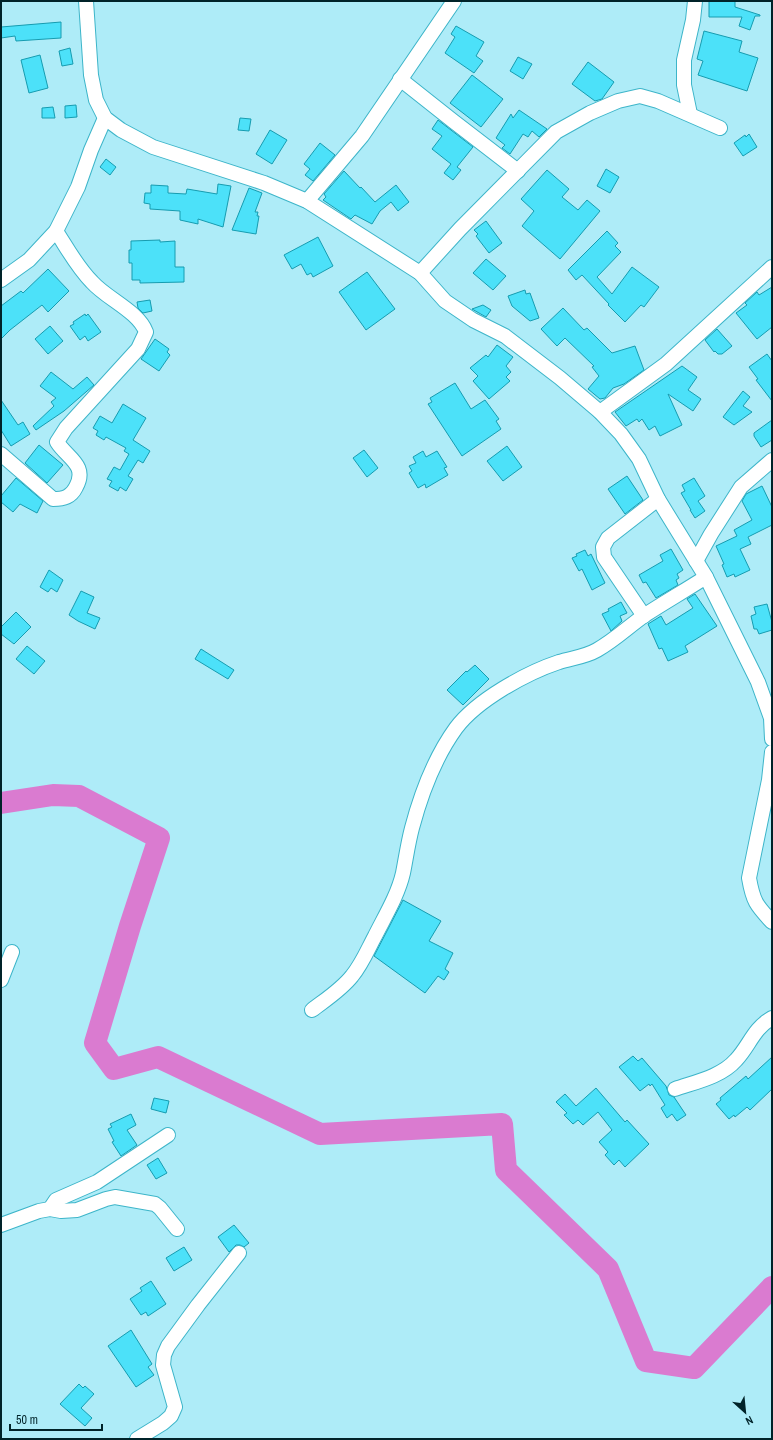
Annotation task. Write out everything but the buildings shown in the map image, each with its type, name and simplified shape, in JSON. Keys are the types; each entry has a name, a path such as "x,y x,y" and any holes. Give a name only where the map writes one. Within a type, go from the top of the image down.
{"street":[{"path":"86,1 91,75 96,100 105,118 121,130 153,147 264,183 307,201 420,273 445,301 474,320 505,336 560,378 600,412 621,434 640,459 658,499 706,577 758,682 772,718 772,739"},
{"path":"307,201 362,136 454,1"},
{"path":"690,114 684,85 684,60 693,20 695,1"},
{"path":"400,79 518,171"},
{"path":"420,273 460,229 556,132 590,113 618,101 640,96 658,101 720,128"},
{"path":"1,280 29,260 56,231 78,187 91,150 105,118"},
{"path":"1,454 53,499 63,499 73,494 79,481 80,470 57,442 66,428 138,349 146,332 144,326 137,318 92,283 75,262 56,231"},
{"path":"600,412 666,364 772,267"},
{"path":"696,561 741,487 772,460"},
{"path":"644,616 604,557 603,547 608,538 658,499"},
{"path":"312,1010 352,977 361,963 391,905 402,875 412,827 428,779 438,756 456,728 476,707 501,689 558,663 579,658 596,650 619,636 644,616 706,577"},
{"path":"772,752 769,780 749,878 751,891 757,907 772,922"},
{"path":"1,980 12,952"},
{"path":"675,1089 724,1070 736,1060 760,1026 772,1018"},
{"path":"50,1208 56,1200 97,1182 168,1135"},
{"path":"1,1225 50,1208 70,1211 77,1210 115,1197 155,1204 177,1229"},
{"path":"137,1439 163,1423 171,1416 175,1407 163,1365 164,1355 168,1346 239,1253"}],"waterway":[{"path":"1,803 53,795 79,796 159,838 130,926 95,1043 114,1069 158,1057 320,1134 502,1124 506,1170 608,1269 646,1361 694,1368 772,1287"}]}
